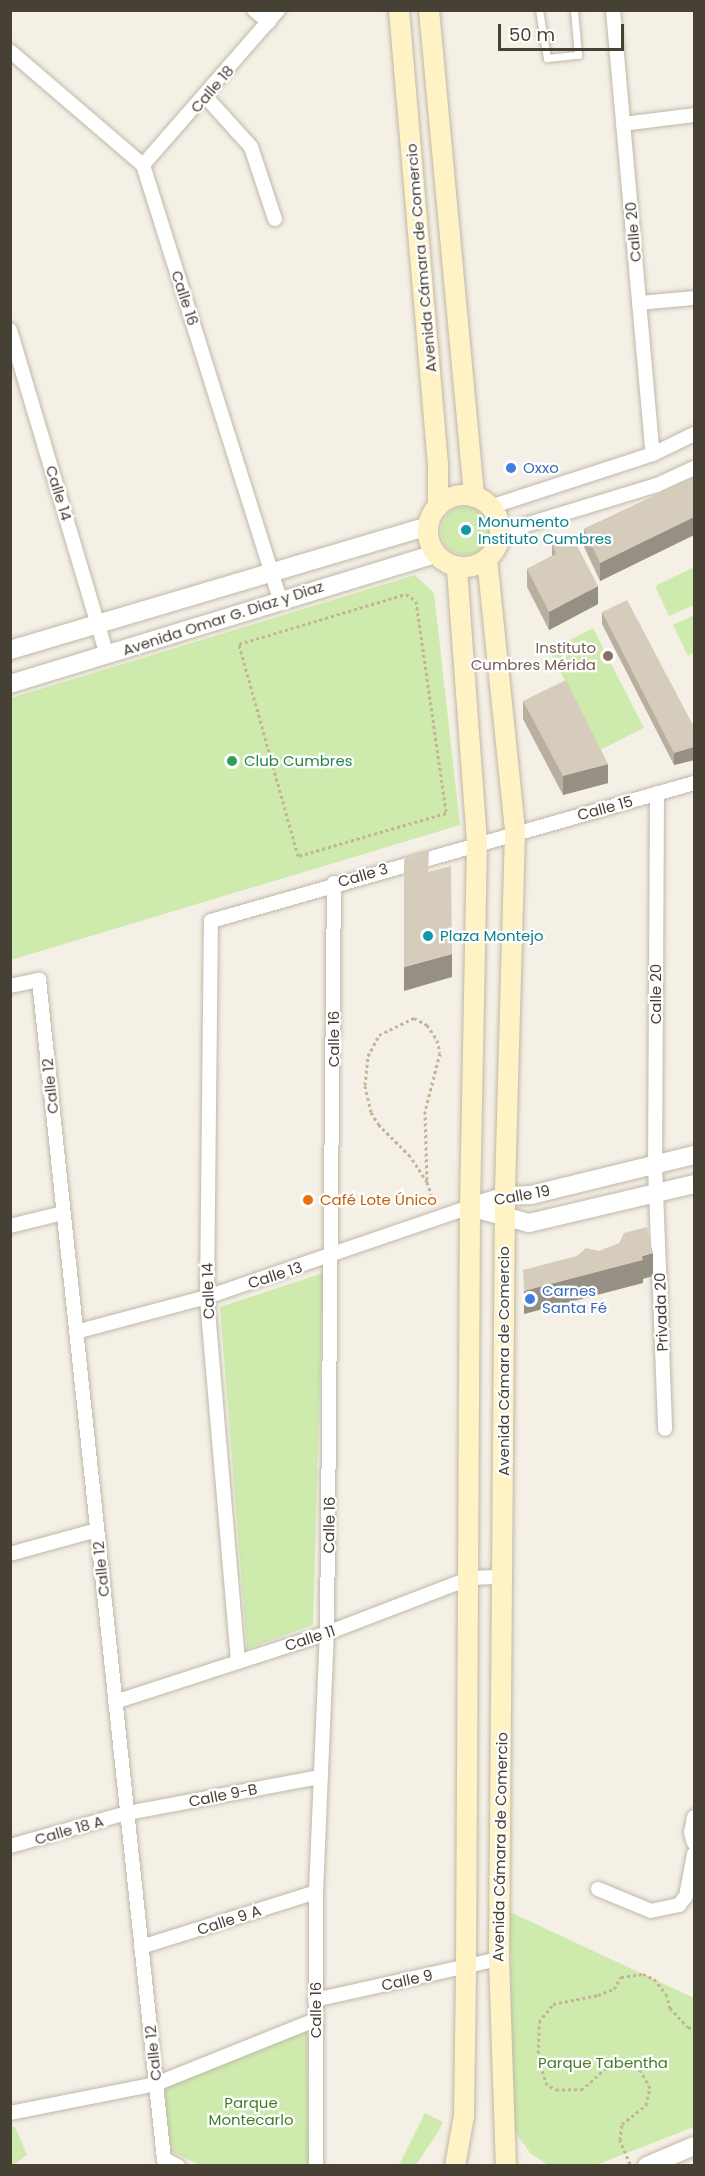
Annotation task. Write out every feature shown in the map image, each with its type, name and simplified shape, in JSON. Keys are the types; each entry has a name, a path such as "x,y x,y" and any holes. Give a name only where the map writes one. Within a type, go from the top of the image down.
{"main road":[{"name":"Avenida Cámara de Comercio","path":"399,10 438,462 438,506"},
{"name":"Avenida Cámara de Comercio","path":"429,10 482,502"},
{"path":"455,497 482,502 499,533 487,559 468,567 457,567 436,554 429,541 428,526 438,506 455,497"},
{"name":"Avenida Cámara de Comercio","path":"487,559 515,832 505,1196 499,1959 506,2166"},
{"path":"454,2166 464,2116 470,1578 470,1207 477,842 457,567"}],"street":[{"path":"254,10 269,22"},
{"name":"Calle 18","path":"143,165 206,97 278,10"},
{"name":"Calle 20","path":"613,10 653,454"},
{"path":"10,51 143,165"},
{"path":"206,97 251,147 275,219"},
{"path":"623,124 694,115"},
{"name":"Calle 16","path":"143,165 280,599"},
{"path":"639,303 694,298"},
{"name":"Calle 14","path":"10,330 107,655"},
{"path":"482,502 653,454 694,435"},
{"path":"499,533 657,485 694,468"},
{"name":"Avenida Omar G. Diaz y Diaz","path":"10,650 272,570 428,526"},
{"name":"Avenida Omar G. Diaz y Diaz","path":"10,684 280,599 436,554"},
{"name":"Calle 15","path":"515,832 694,783"},
{"name":"Calle 20","path":"657,794 655,1164 657,1194"},
{"name":"Calle 3","path":"211,921 515,832"},
{"name":"Calle 16","path":"316,2166 316,1892 319,1777 327,1632 334,884"},
{"name":"Calle 14","path":"211,921 207,1297 238,1661"},
{"name":"Calle 12","path":"10,987 39,980 164,2159 178,2166"},
{"name":"Calle 19","path":"470,1207 505,1196 531,1195 694,1155"},
{"name":"Calle 19","path":"470,1207 505,1219 529,1223 694,1184"},
{"name":"Privada 20","path":"657,1194 665,1429"},
{"name":"Calle 13","path":"76,1332 207,1297 470,1207"},
{"path":"10,1226 63,1213"},
{"path":"10,1554 97,1530"},
{"name":"Calle 11","path":"116,1702 327,1632 470,1578 503,1577"},
{"name":"Calle 9-B","path":"127,1813 319,1777"},
{"name":"Calle 18 A","path":"10,1846 127,1813"},
{"path":"694,1817 691,1832 694,1843"},
{"path":"598,1889 651,1911 679,1905 686,1896 694,1854"},
{"name":"Calle 9 A","path":"141,1947 316,1892"},
{"name":"Calle 9","path":"315,2000 499,1959"},
{"path":"10,2113 156,2084 315,2020"},
{"path":"647,2166 694,2146"}],"lane":[{"path":"539,10 547,58 578,55 574,10"}],"path":[{"path":"406,594 416,601 446,813 298,856 239,644 406,594"},
{"path":"427,1182 410,1156 379,1125 371,1112 365,1085 368,1056 380,1035 414,1018 427,1025 437,1040 440,1053 425,1110 427,1182 438,1218"},
{"path":"631,2166 620,2140 622,2124 646,2104 650,2088 641,2071 628,2062 606,2068 583,2089 558,2090 547,2085 538,2059 539,2022 554,2004 598,1995 614,1989 621,1977 642,1974 654,1979 666,1994 670,2008 688,2027 694,2029"}],"green space":[{"path":"465,507 482,514 489,531 482,548 465,555 448,548 441,531 448,514"},
{"path":"694,567 694,605 669,616 655,586"},
{"name":"Club Cumbres","path":"415,575 434,593 460,825 11,960 11,698"},
{"path":"694,615 694,652 688,656 673,625"},
{"path":"593,628 644,728 600,750 549,650"},
{"path":"323,1273 313,1625 247,1649 220,1307"},
{"name":"Parque Tabentha","path":"510,1912 694,1998 694,2127 596,2165 548,2165 531,2154 513,2129"},
{"name":"Parque Montecarlo","path":"307,2030 309,2165 200,2165 170,2151 160,2089"},
{"path":"425,2113 443,2122 438,2132 416,2165 399,2165"},
{"path":"10,2127 15,2127 27,2155 12,2166"}],"building":[{"path":"694,477 694,517 600,563 584,529"},
{"path":"571,534 598,586 549,612 527,569 556,554 552,544"},
{"path":"627,600 694,727 694,747 674,753 602,612"},
{"path":"566,680 608,764 563,776 523,701"},
{"name":"Plaza Montejo","path":"429,851 428,872 451,866 452,954 404,967 404,859"},
{"path":"647,1227 653,1253 642,1256 643,1260 524,1291 523,1270 577,1256 586,1248 599,1251 619,1243 624,1233"}],"place":[{"name":"Oxxo","path":"511,468"},
{"name":"Monumento Instituto Cumbres","path":"466,530"},
{"name":"Instituto Cumbres Mérida","path":"608,656"},
{"name":"Club Cumbres","path":"232,761"},
{"name":"Plaza Montejo","path":"428,936"},
{"name":"Café Lote Único","path":"308,1200"},
{"name":"Carnes Santa Fé","path":"530,1299"}]}
